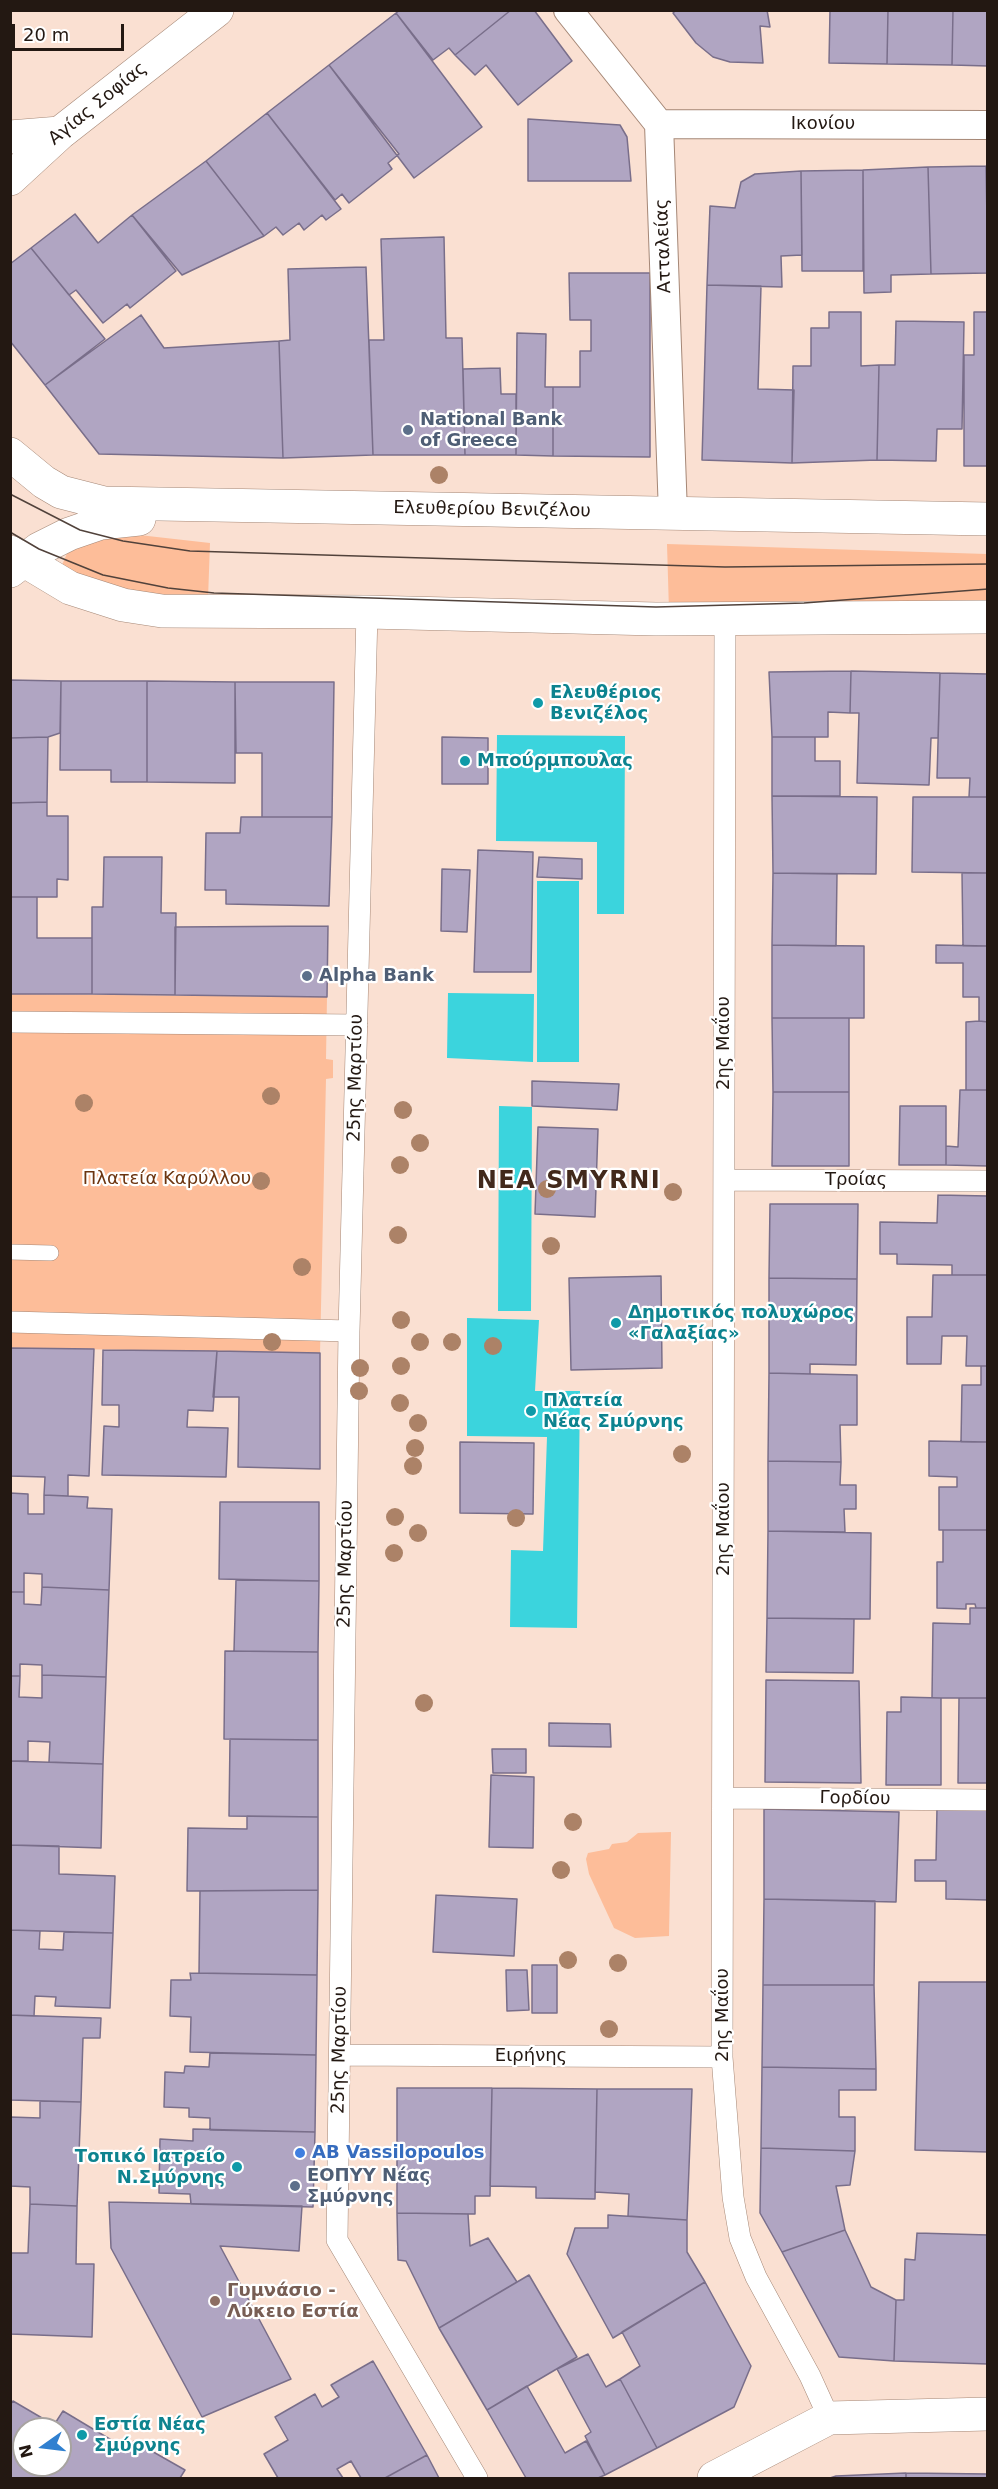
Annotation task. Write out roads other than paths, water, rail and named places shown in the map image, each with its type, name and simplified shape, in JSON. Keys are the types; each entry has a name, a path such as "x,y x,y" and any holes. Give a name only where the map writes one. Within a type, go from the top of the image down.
{"main road":[{"name":"Αγίας Σοφίας","path":"10,179 60,133 217,10"},
{"path":"10,138 60,133"},
{"name":"Ελευθερίου Βενιζέλου","path":"10,454 44,482 61,492 104,503 987,519"},
{"path":"14,562 69,534 101,523 126,519 410,524 460,510"},
{"path":"14,562 70,588 123,605 162,611 367,612 656,619 987,617"},
{"path":"714,2478 829,2418 987,2414"}],"street":[{"path":"568,10 659,124"},
{"name":"Ικονίου","path":"659,124 987,125"},
{"name":"Ατταλείας","path":"659,124 673,514"},
{"name":"25ης Μαρτίου","path":"367,612 350,1331 337,2240 477,2478"},
{"name":"2ης Μαΐου","path":"725,618 722,2057 733,2197 740,2238 756,2277 810,2376 829,2418"},
{"path":"10,1022 357,1025"},
{"name":"Τροίας","path":"724,1180 987,1181"},
{"path":"10,1322 350,1331"},
{"name":"Γορδίου","path":"723,1797 987,1800"},
{"name":"Ειρήνης","path":"339,2055 722,2057"}],"lane":[{"path":"10,1252 51,1253"}],"water":[{"path":"497,735 625,736 624,914 597,914 597,842 496,841"},
{"path":"537,881 579,881 579,1062 537,1062"},
{"path":"448,993 534,994 533,1062 447,1058"},
{"path":"499,1106 532,1107 531,1311 498,1311"},
{"path":"467,1318 539,1320 535,1391 580,1391 577,1628 510,1627 511,1550 543,1551 547,1437 467,1436"}],"tram line":[{"path":"10,494 80,530 123,541 190,551 725,567 988,564"},
{"path":"10,532 39,549 103,575 168,588 214,593 656,607 804,603 988,589"}],"place":[{"name":"National Bank of Greece","path":"408,430"},
{"name":"Ελευθέριος Βενιζέλος","path":"538,703"},
{"name":"Μπούρμπουλας","path":"465,761"},
{"name":"Alpha Bank","path":"307,976"},
{"name":"Δημοτικός πολυχώρος «Γαλαξίας»","path":"616,1323"},
{"name":"Πλατεία Νέας Σμύρνης","path":"531,1411"},
{"name":"AB Vassilopoulos","path":"300,2153"},
{"name":"Τοπικό Ιατρείο Ν.Σμύρνης","path":"237,2167"},
{"name":"ΕΟΠΥΥ Νέας Σμύρνης","path":"295,2186"},
{"name":"Γυμνάσιο - Λύκειο Εστία","path":"215,2301"},
{"name":"Εστία Νέας Σμύρνης","path":"82,2435"}],"district":[{"name":"NEA SMYRNI","path":"569,1182"}],"park label":[{"name":"Πλατεία Καρύλλου","path":"167,1179"}]}
